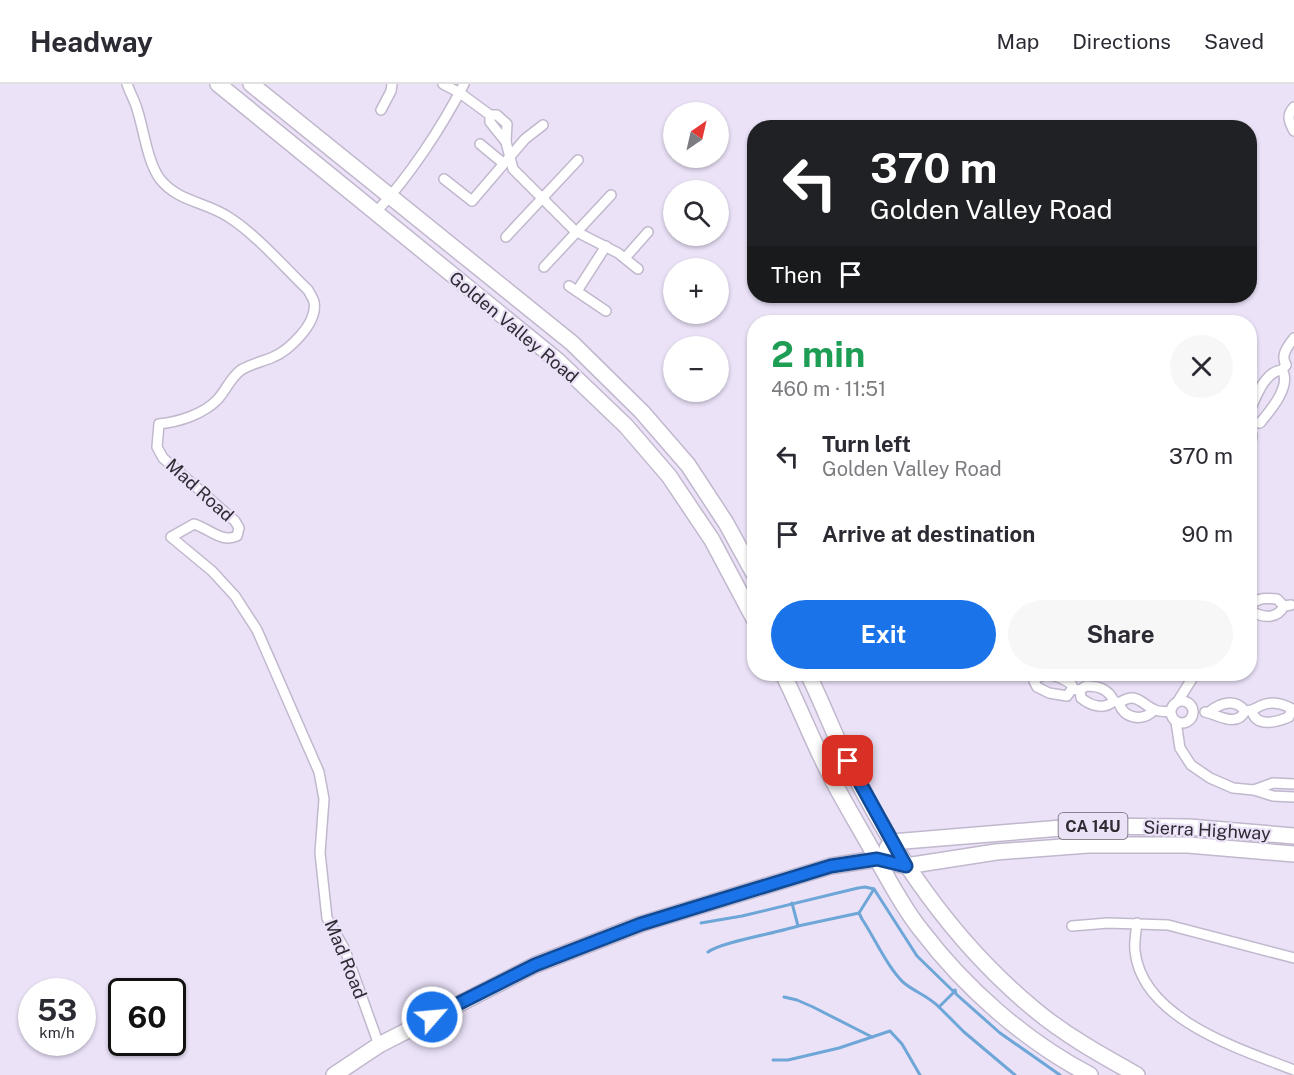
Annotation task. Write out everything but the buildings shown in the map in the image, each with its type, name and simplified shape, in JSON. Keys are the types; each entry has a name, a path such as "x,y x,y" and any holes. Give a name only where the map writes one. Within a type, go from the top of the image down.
{"main road":[{"name":"Golden Valley Road","path":"218,84 557,360 626,426 669,476 712,540 747,606"},
{"name":"Golden Valley Road","path":"251,84 572,343 642,412 688,465 726,523 747,561"},
{"path":"786,681 858,829 921,930 990,1005 1035,1041 1090,1075"},
{"path":"811,681 848,761 892,842 906,866 956,932 1004,983 1035,1011 1092,1050 1137,1075"},
{"name":"Sierra Highway","path":"892,842 1086,826 1189,827 1294,836"},
{"path":"877,859 892,842"},
{"name":"Sierra Highway","path":"334,1075 378,1045 535,965 641,924 831,866 877,859 906,866 996,852 1089,845 1188,845 1294,854"}],"street":[{"name":"Mad Road","path":"127,84 158,176 167,187 181,196 226,215 240,225 308,290 314,300 315,310 312,320 288,349 239,372 218,399 206,409 173,422 159,424 157,447 163,458 235,521 239,528 237,536 230,539 220,538 207,528 194,524 171,537 212,571 235,596 257,630 319,772 324,799 320,853 327,918 345,950 378,1045"},
{"path":"381,110 391,91 392,84"},
{"path":"443,84 462,88 490,115 490,122 506,142 506,160"},
{"path":"376,212 391,196 462,88"},
{"path":"1294,107 1290,111 1289,121 1294,131"},
{"path":"444,179 472,201 525,139 543,125"},
{"path":"480,144 506,160 540,198 577,232 606,246 638,269"},
{"path":"506,237 540,198 578,160"},
{"path":"544,267 611,195"},
{"path":"625,258 648,231"},
{"path":"606,246 573,289 606,311"},
{"path":"1257,424 1260,423 1282,391 1287,367 1283,360 1284,354 1294,338"},
{"path":"1257,397 1269,376 1287,367"},
{"path":"1257,600 1270,598 1291,604"},
{"path":"1257,612 1264,617 1280,612 1291,604"},
{"path":"1170,712 1191,681"},
{"path":"1179,736 1187,722 1191,720 1193,681"},
{"path":"1154,710 1143,718 1131,717 1125,714 1117,702 1110,693 1086,686 1076,689 1081,698 1093,705 1107,706 1117,702 1127,698 1131,698 1141,700 1154,710 1170,712"},
{"path":"1178,701 1184,701 1193,708 1218,717 1236,720 1249,711 1268,703 1279,703 1293,710 1289,717 1270,722 1259,721 1249,711 1240,705 1227,703 1209,712"},
{"path":"1170,712 1176,722 1180,748 1191,765 1210,778 1233,788 1254,790 1274,796 1294,797"},
{"path":"1176,722 1182,724 1187,722"},
{"path":"1254,790 1273,783 1294,784"},
{"path":"1137,923 1135,951 1138,963 1146,981 1166,1007 1207,1034 1287,1071"},
{"path":"1072,926 1137,923 1168,925 1294,958"}],"waterway":[{"path":"701,923 742,916 858,888 874,889 917,956 1000,1033 1060,1075"},
{"path":"874,889 859,913 862,919 898,977 939,1007"},
{"path":"708,952 725,945 798,926 792,903"},
{"path":"798,926 859,913"},
{"path":"955,991 939,1007 964,1032 1015,1075"},
{"path":"784,997 813,1007 872,1037"},
{"path":"773,1060 788,1060 839,1048 890,1031 902,1044 920,1075"}],"route":[{"path":"432,1017 535,965 641,924 831,866 877,859 906,866 848,761"}]}
